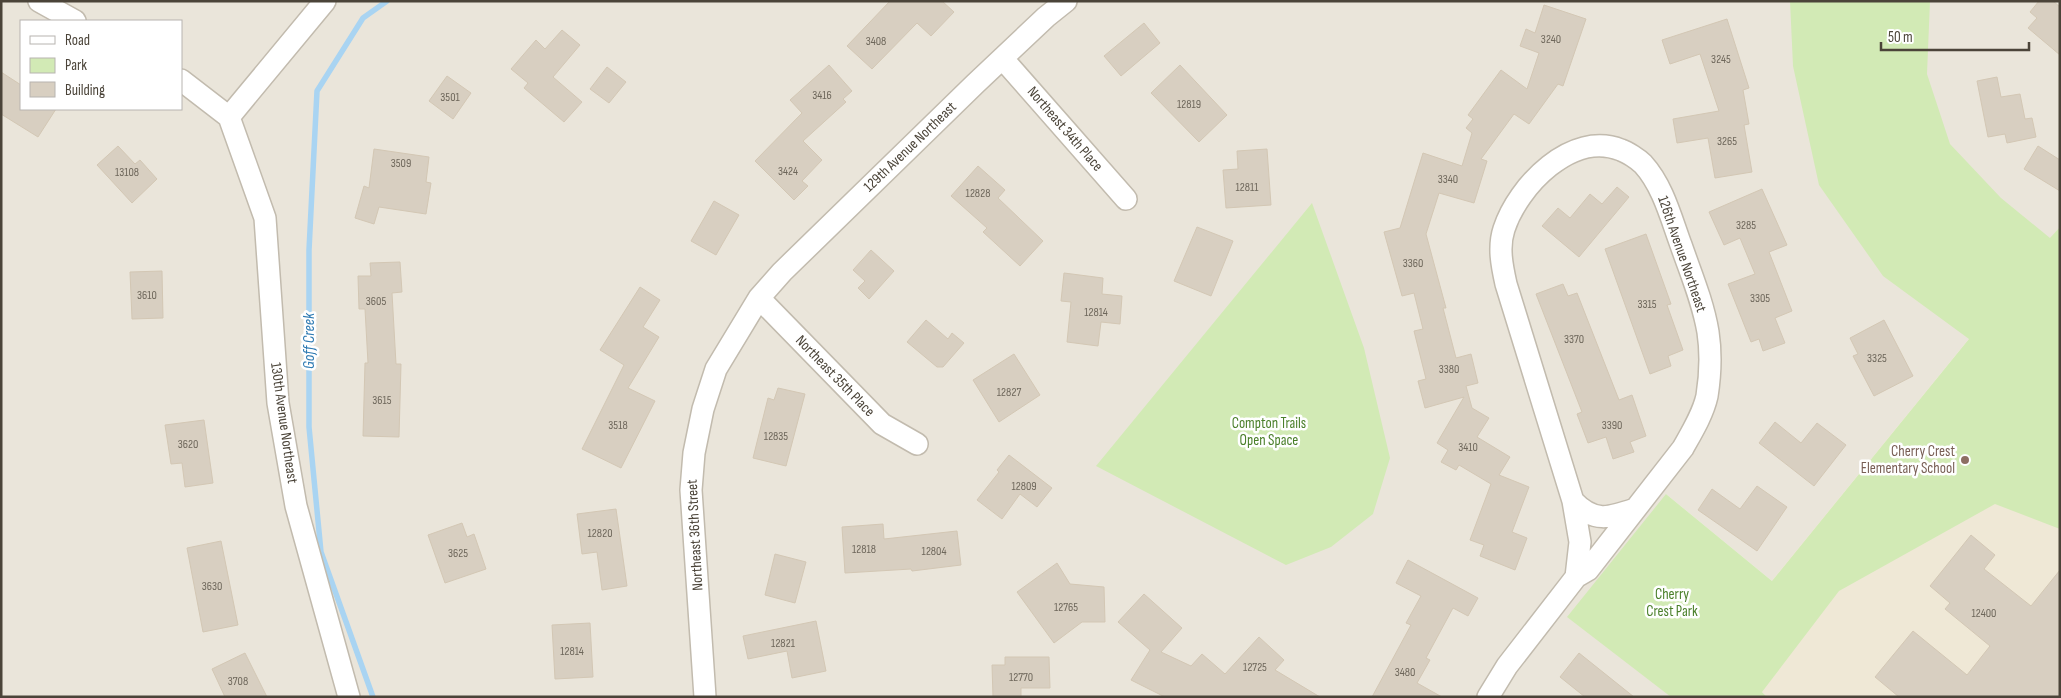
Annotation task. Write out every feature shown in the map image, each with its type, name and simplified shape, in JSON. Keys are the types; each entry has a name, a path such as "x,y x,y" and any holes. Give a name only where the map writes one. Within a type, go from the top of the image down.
{"street":[{"path":"39,1 73,20"},
{"path":"182,81 229,117 325,1"},
{"name":"129th Avenue Northeast","path":"759,298 789,265 975,84 1004,59 1046,17 1066,1"},
{"name":"Northeast 34th Place","path":"1004,59 1126,199"},
{"name":"130th Avenue Northeast","path":"229,117 265,218 278,403 296,506 349,697"},
{"name":"126th Avenue Northeast","path":"1488,697 1507,666 1576,578 1588,570 1684,448 1706,397 1709,363 1708,333 1698,294 1662,192 1642,163 1620,149 1601,146 1579,148 1560,157 1540,174 1518,201 1504,229 1500,253 1506,284 1573,501 1580,542 1576,578"},
{"name":"Northeast 35th Place","path":"759,298 882,424 917,444"},
{"name":"Northeast 36th Street","path":"705,697 691,490 694,453 702,409 716,369 759,298"},
{"path":"1573,501 1584,512 1598,517 1612,517 1635,509"}],"shaded area":[{"path":"1,1 2060,1 2060,227 1772,581 1666,494 1671,697 1,697"},
{"name":"Cherry Crest Elementary School","path":"2060,227 2060,697 1767,697 1762,692 1744,615"}],"green space":[{"name":"Cherry Crest Park","path":"1790,1 1930,1 1927,74 1950,144 2001,198 2050,238 2060,227 2060,529 1995,504 1839,591 1762,692 1767,697 1671,697 1567,617 1666,494 1772,581 1969,339 1883,276 1819,185 1793,66"},
{"name":"Compton Trails Open Space","path":"1312,203 1364,348 1390,458 1373,514 1331,547 1286,565 1096,466"}],"building":[{"path":"890,1 942,1 954,12 931,36 917,23 872,69 847,46"},
{"path":"2039,1 2053,1 2060,7 2060,55 2028,28 2037,18 2030,12"},
{"path":"1544,5 1586,19 1563,86 1558,84 1529,124 1514,114 1481,159 1487,161 1474,203 1439,193 1426,234 1446,308 1443,308 1456,358 1471,354 1478,383 1466,386 1472,408 1489,418 1477,437 1510,457 1499,475 1529,487 1512,532 1527,538 1515,570 1480,556 1484,545 1470,540 1491,484 1459,465 1456,470 1441,462 1448,450 1437,443 1464,397 1425,408 1418,381 1426,379 1414,331 1423,329 1414,293 1402,296 1384,232 1400,228 1423,153 1462,166 1472,133 1466,128 1473,119 1468,115 1501,70 1527,89 1539,53 1520,46 1526,29 1535,33"},
{"path":"1727,19 1749,88 1743,90 1749,124 1744,125 1752,172 1715,178 1708,138 1677,143 1673,119 1719,111 1700,54 1670,64 1662,40"},
{"path":"1144,23 1160,43 1121,76 1104,56"},
{"path":"562,30 580,45 553,77 582,102 564,122 524,88 528,83 511,69 536,40 545,49"},
{"path":"829,65 852,91 843,99 846,102 803,141 822,160 802,181 808,186 794,200 755,161 802,113 790,100"},
{"path":"1180,65 1227,115 1199,142 1151,93"},
{"path":"607,67 626,82 609,103 590,89"},
{"path":"1,72 20,84 20,110 55,110 38,137 1,114"},
{"path":"447,76 471,93 453,119 429,101"},
{"path":"1997,77 2001,97 2020,94 2025,119 2032,118 2036,137 2007,143 2005,134 1988,137 1977,81"},
{"path":"118,146 135,164 140,160 157,179 132,203 97,165"},
{"path":"2038,146 2060,160 2060,191 2024,169"},
{"path":"374,149 429,157 426,182 431,183 426,214 379,207 374,224 355,218 364,186 369,188"},
{"path":"1267,149 1271,205 1226,208 1223,170 1238,169 1237,151"},
{"path":"978,166 1005,190 998,198 1043,241 1020,266 983,232 987,228 951,196"},
{"path":"1617,187 1629,197 1579,257 1542,226 1558,208 1570,218 1590,194 1602,204"},
{"path":"1762,189 1787,245 1769,252 1792,311 1775,318 1785,343 1763,351 1759,339 1751,342 1728,284 1755,274 1740,238 1724,245 1709,212"},
{"path":"714,201 739,215 716,255 691,241"},
{"path":"1197,227 1233,241 1211,296 1174,281"},
{"path":"1646,234 1671,304 1667,305 1683,350 1668,356 1671,366 1650,374 1605,249"},
{"path":"871,250 894,271 869,299 858,288 865,281 853,270"},
{"path":"400,262 402,292 392,293 396,364 401,364 399,437 363,436 365,363 368,363 365,309 359,309 358,276 371,276 370,263"},
{"path":"162,271 163,318 132,319 130,272"},
{"path":"1064,273 1103,278 1102,294 1122,296 1120,324 1101,322 1098,346 1067,342 1071,302 1061,301"},
{"path":"1563,284 1568,296 1577,293 1619,400 1632,395 1646,436 1630,442 1634,452 1613,459 1606,437 1588,443 1577,414 1582,412 1536,294"},
{"path":"640,287 660,300 643,327 659,337 628,388 655,401 621,468 582,449 624,365 600,350"},
{"path":"926,320 948,339 952,333 964,343 943,367 937,367 907,342"},
{"path":"1884,320 1913,376 1874,396 1853,356 1858,354 1850,338"},
{"path":"1014,354 1040,395 999,422 973,380"},
{"path":"778,388 805,394 786,466 753,458 768,398 774,400"},
{"path":"204,420 213,483 185,487 182,463 171,464 165,425"},
{"path":"1775,422 1801,443 1817,423 1846,445 1814,486 1759,443"},
{"path":"1009,455 1052,488 1037,507 1020,494 1002,519 977,500 999,472 997,470"},
{"path":"1757,486 1787,507 1757,551 1698,510 1712,489 1740,509"},
{"path":"616,509 627,586 602,590 597,552 582,554 577,514"},
{"path":"462,523 467,537 474,534 486,569 445,583 428,535"},
{"path":"883,524 884,539 957,531 961,565 912,571 911,569 845,573 842,527"},
{"path":"1971,535 1995,555 1984,569 2031,606 2060,570 2060,697 1899,697 1875,677 1913,631 1967,675 1990,646 1945,609 1950,603 1930,586"},
{"path":"221,541 238,625 203,632 187,548"},
{"path":"775,554 806,562 795,603 765,595"},
{"path":"1408,560 1478,598 1468,616 1453,608 1426,658 1430,660 1417,683 1442,697 1372,697 1411,625 1406,623 1421,596 1396,583"},
{"path":"1057,563 1070,584 1104,587 1105,622 1082,622 1054,643 1017,592"},
{"path":"1144,594 1182,628 1161,652 1191,666 1202,654 1225,674 1259,637 1284,660 1275,670 1320,697 1165,697 1131,680 1150,650 1118,622"},
{"path":"816,621 826,671 792,678 787,651 748,659 743,636"},
{"path":"590,623 593,677 555,679 552,625"},
{"path":"245,653 267,697 225,697 212,669"},
{"path":"1579,653 1634,697 1585,697 1560,677"},
{"path":"1005,657 1049,657 1050,688 1021,688 1021,697 993,697 992,665 1005,665"}],"waterway":[{"name":"Goff Creek","path":"373,697 321,552 309,427 309,250 317,91 363,18 387,1"}],"place":[{"name":"Cherry Crest Elementary School","path":"1965,460"}]}
